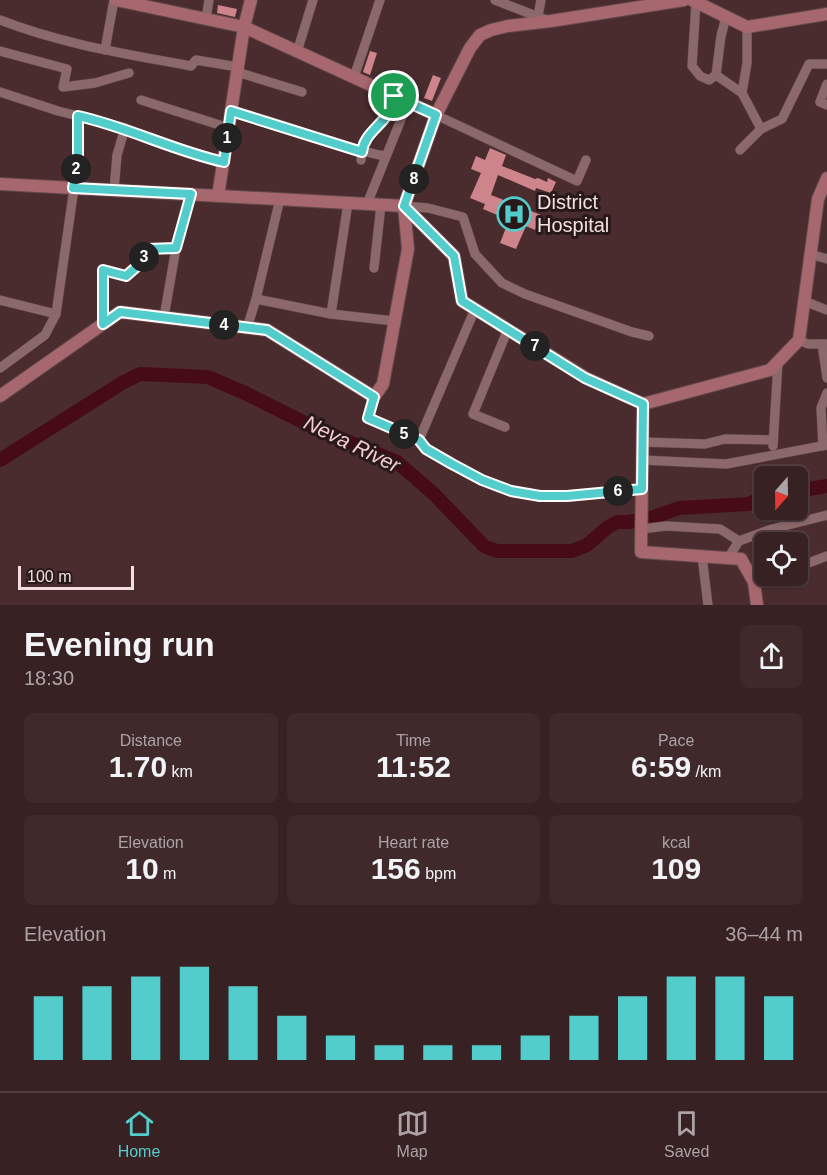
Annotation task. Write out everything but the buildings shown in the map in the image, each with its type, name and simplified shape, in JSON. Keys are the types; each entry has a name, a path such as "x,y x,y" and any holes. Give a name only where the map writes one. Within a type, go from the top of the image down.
{"street":[{"path":"105,50 115,0 157,4 206,19 244,27 577,181 586,160"},
{"path":"206,19 209,0"},
{"path":"218,196 244,27 251,0"},
{"path":"297,52 313,0"},
{"path":"354,77 380,0"},
{"path":"495,0 551,21"},
{"path":"538,16 541,0"},
{"path":"691,1 692,66 700,76 709,80 716,75 726,17"},
{"path":"642,489 558,496 540,496 511,491 482,480 452,464 426,449 419,440 368,418 374,397 382,384 408,249 404,206 436,115 470,48 480,35 508,26 691,1 747,27 827,14"},
{"path":"0,20 38,33 105,50 191,66 196,60 238,70 302,92"},
{"path":"742,93 747,63 747,27"},
{"path":"0,51 67,69 63,87 95,83 129,73"},
{"path":"740,150 761,129 782,119 809,64 827,64"},
{"path":"716,75 742,93 761,129"},
{"path":"827,84 820,102 827,105"},
{"path":"0,92 58,111 125,128 203,157 224,162"},
{"path":"362,156 363,143 387,115 394,96"},
{"path":"141,100 229,128"},
{"path":"367,204 408,102"},
{"path":"231,111 362,156 385,156"},
{"path":"0,368 45,335 56,314 78,160 78,116"},
{"path":"114,190 117,155 125,128"},
{"path":"404,206 454,256 462,301 585,378 643,404 770,370 799,340 818,199 826,183"},
{"path":"0,188 0,184 428,208 463,217 475,254 502,283 525,294 649,336"},
{"path":"164,317 176,248 191,194"},
{"path":"247,328 280,199"},
{"path":"331,314 348,203"},
{"path":"374,268 381,205"},
{"path":"103,324 103,270 126,276 142,262 147,249 176,248"},
{"path":"810,254 827,259"},
{"path":"256,299 331,314 394,321"},
{"path":"0,300 56,314"},
{"path":"804,301 827,310"},
{"path":"419,440 475,309"},
{"path":"0,396 120,312 267,330 374,397"},
{"path":"505,427 473,414 508,329"},
{"path":"799,340 808,344 824,344 827,378"},
{"path":"772,454 778,362"},
{"path":"642,460 726,464 825,446 821,408 827,393"},
{"path":"643,404 641,552 741,559 754,582"},
{"path":"642,442 705,444 725,439 773,440"},
{"path":"728,558 739,541 772,529 827,515"},
{"path":"641,529 666,526 720,529 739,541"},
{"path":"702,556 708,605"},
{"path":"808,563 827,556"},
{"path":"755,586 757,605"}],"waterway":[{"name":"Neva River","path":"0,460 140,374 208,377 313,427 397,462 434,494 484,546 497,551 572,551 587,545 617,522 651,518 679,508 748,504 754,502"},
{"name":"Neva River","path":"808,489 827,486"}],"place":[{"name":"District Hospital","path":"514,214"}],"route":[{"path":"394,96 436,115 404,206 454,256 462,301 585,378 643,404 642,489 567,496 540,496 511,491 482,480 426,449 419,440 368,418 374,397 267,330 120,312 103,324 103,270 126,276 142,262 147,249 176,248 191,194 73,188 78,160 78,116 122,127 156,141 224,162 231,111 321,137 362,152 363,143 387,115 394,96"}]}
